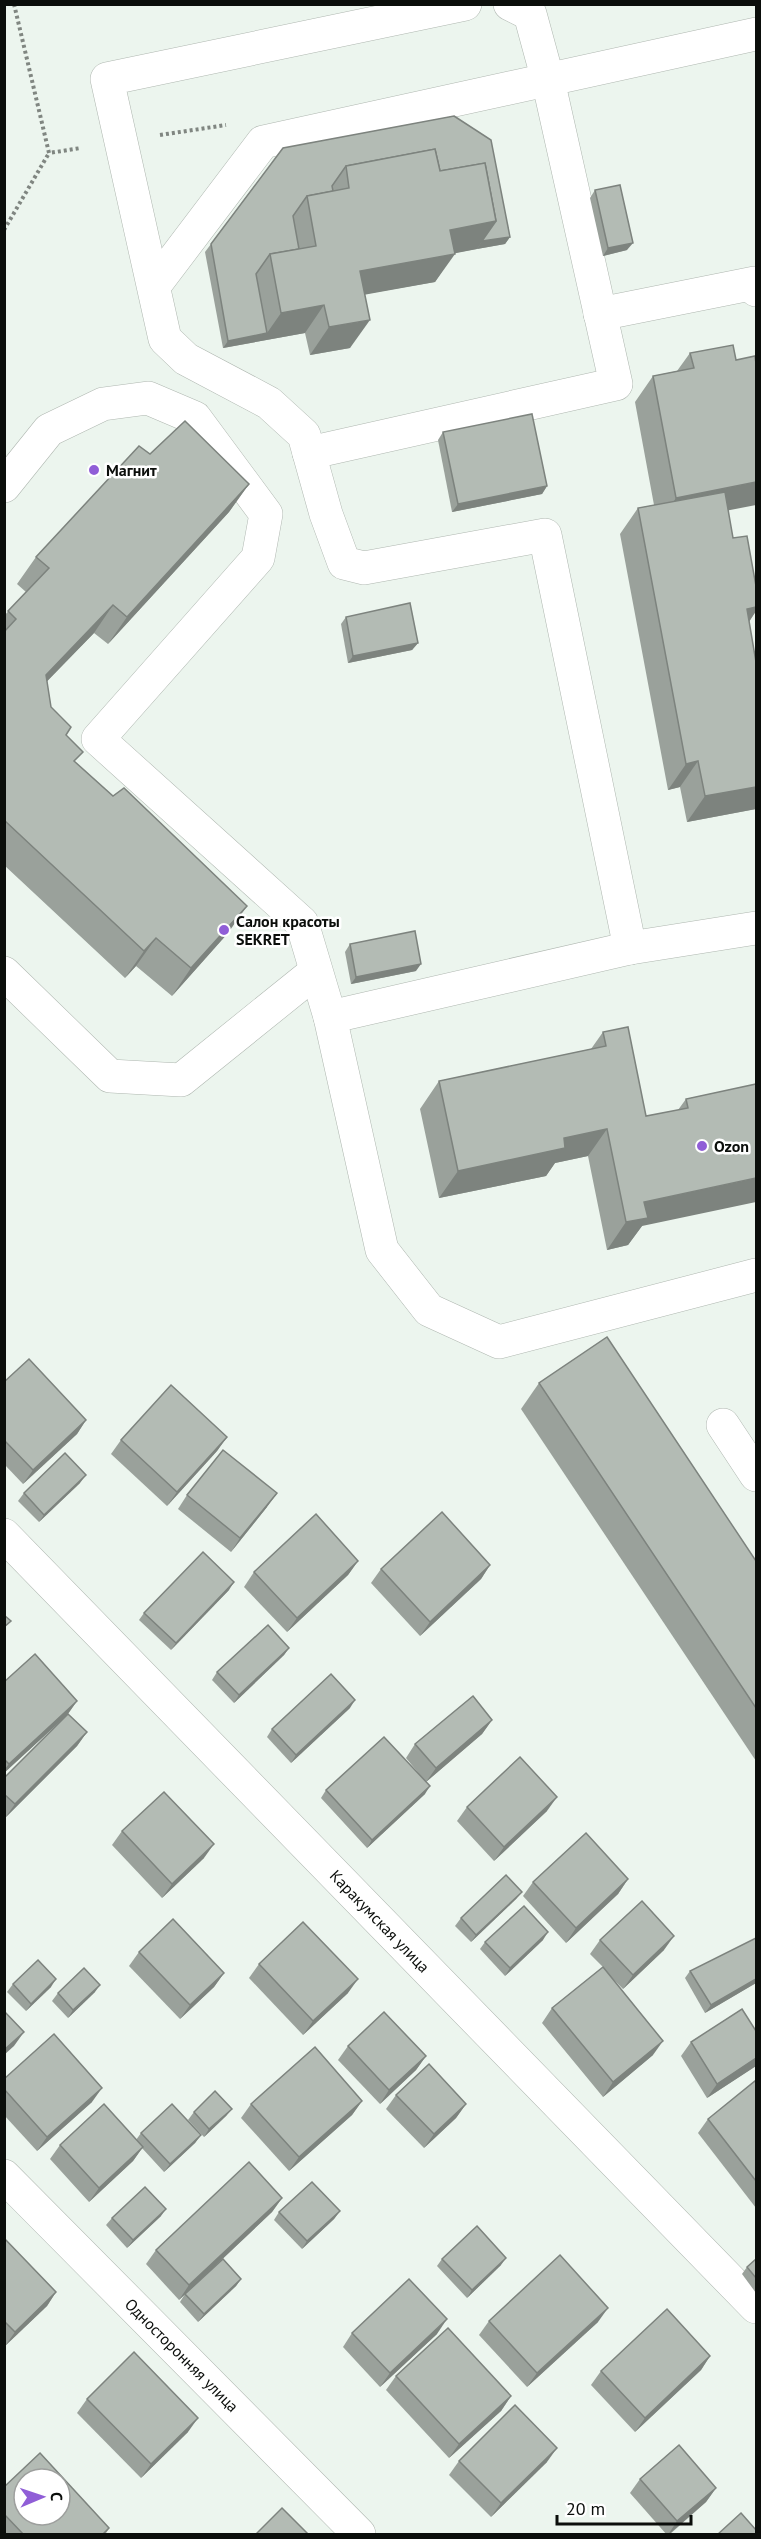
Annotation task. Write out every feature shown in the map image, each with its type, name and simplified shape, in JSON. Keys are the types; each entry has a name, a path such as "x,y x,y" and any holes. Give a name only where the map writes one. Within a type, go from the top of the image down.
{"street":[{"path":"465,4 108,79 119,141 165,339 186,359 269,403 304,435 326,514 344,563 364,568 546,535 630,948"},
{"path":"309,453 616,384 548,80 530,14 510,4"},
{"path":"153,286 263,142 756,34"},
{"path":"600,314 755,283 756,290"},
{"path":"4,486 49,430 103,404 148,398 195,418 266,514 258,558 98,739 302,922 330,1017 382,1250 429,1310 499,1342 756,1275"},
{"path":"330,1017 630,948 756,928"},
{"path":"4,973 110,1076 181,1080 315,972"},
{"path":"723,1425 756,1475"},
{"name":"Каракумская улица","path":"4,1535 756,2307"},
{"name":"Односторонняя улица","path":"4,2176 359,2535"}],"path":[{"path":"4,230 49,153 14,4"},
{"path":"49,153 260,119 263,142"}],"building":[{"path":"454,116 491,140 510,237 482,241 496,221 485,163 440,171 435,149 346,166 332,186 333,191 307,196 293,216 299,249 270,254 256,274 267,333 228,341 211,244 283,148"},
{"path":"435,149 440,171 485,163 496,221 450,230 455,254 360,271 370,320 329,327 324,305 281,313 270,254 316,246 307,196 349,188 346,166"},
{"path":"620,185 633,243 608,248 595,190"},
{"path":"733,345 736,360 755,356 756,482 676,498 653,376 694,368 690,353"},
{"path":"532,414 547,486 458,504 443,432"},
{"path":"185,421 249,484 127,617 113,605 46,675 51,707 71,727 66,735 83,752 74,761 113,796 124,788 247,906 191,968 156,938 144,951 4,820 4,632 16,619 8,611 49,568 36,557 139,446 150,454"},
{"path":"725,492 733,538 747,536 756,586 756,607 747,609 756,662 756,787 705,796 698,761 686,764 638,508"},
{"path":"410,603 418,643 353,656 346,617"},
{"path":"415,931 421,964 356,977 350,944"},
{"path":"628,1027 646,1116 688,1108 686,1099 756,1084 756,1178 644,1202 648,1218 626,1222 607,1129 564,1138 565,1148 458,1171 439,1081 606,1046 603,1032"},
{"path":"607,1337 756,1561 756,1708 539,1383"},
{"path":"29,1359 86,1420 33,1470 4,1440 4,1382"},
{"path":"171,1385 227,1437 177,1492 121,1440"},
{"path":"223,1450 277,1493 240,1538 187,1495"},
{"path":"65,1453 86,1475 44,1515 24,1493"},
{"path":"442,1512 490,1565 430,1622 381,1569"},
{"path":"316,1514 358,1561 297,1618 254,1572"},
{"path":"203,1552 234,1582 176,1643 144,1613"},
{"path":"4,1615 11,1621 4,1627"},
{"path":"268,1625 289,1648 239,1695 217,1672"},
{"path":"35,1654 77,1701 9,1764 4,1759 4,1682"},
{"path":"331,1674 355,1700 296,1755 272,1729"},
{"path":"473,1696 492,1720 436,1768 415,1744"},
{"path":"68,1714 87,1732 15,1804 4,1794 4,1778"},
{"path":"384,1737 430,1786 372,1840 326,1790"},
{"path":"520,1757 557,1797 504,1847 467,1807"},
{"path":"164,1792 214,1844 172,1884 122,1831"},
{"path":"586,1833 628,1879 576,1928 533,1882"},
{"path":"506,1875 522,1892 476,1935 461,1918"},
{"path":"642,1901 674,1936 633,1975 600,1940"},
{"path":"524,1906 548,1932 510,1968 485,1942"},
{"path":"173,1919 224,1973 190,2005 139,1952"},
{"path":"303,1922 358,1979 313,2021 259,1964"},
{"path":"756,1938 756,1979 711,2005 690,1971"},
{"path":"38,1960 56,1979 31,2004 13,1984"},
{"path":"603,1967 663,2041 613,2082 552,2008"},
{"path":"84,1968 100,1985 73,2010 58,1993"},
{"path":"742,2009 756,2031 756,2058 717,2084 691,2042"},
{"path":"4,2011 24,2032 4,2050"},
{"path":"384,2012 426,2056 389,2090 348,2046"},
{"path":"54,2034 102,2088 47,2137 4,2089 4,2079"},
{"path":"315,2047 362,2101 299,2157 251,2104"},
{"path":"429,2064 466,2104 434,2134 396,2095"},
{"path":"755,2081 756,2083 756,2181 708,2119"},
{"path":"215,2091 232,2109 209,2129 194,2112"},
{"path":"104,2104 143,2147 99,2188 60,2145"},
{"path":"172,2104 201,2135 170,2164 141,2133"},
{"path":"249,2162 282,2198 189,2285 156,2250"},
{"path":"312,2182 340,2211 307,2241 279,2212"},
{"path":"145,2187 166,2209 133,2240 112,2218"},
{"path":"477,2226 506,2258 472,2290 442,2259"},
{"path":"4,2238 56,2292 15,2332 4,2321"},
{"path":"560,2255 608,2308 537,2373 489,2321"},
{"path":"223,2259 241,2279 204,2314 185,2294"},
{"path":"756,2259 756,2278 747,2267"},
{"path":"409,2279 447,2319 390,2373 352,2333"},
{"path":"667,2309 710,2356 645,2418 601,2371"},
{"path":"448,2328 511,2396 459,2444 396,2376"},
{"path":"134,2352 198,2418 151,2464 87,2399"},
{"path":"515,2405 557,2448 501,2503 459,2461"},
{"path":"679,2445 716,2488 677,2521 640,2479"},
{"path":"40,2453 53,2467 25,2467"},
{"path":"12,2479 12,2522 4,2514 4,2487"},
{"path":"72,2488 109,2528 102,2535 24,2535 16,2527 72,2527"},
{"path":"282,2508 309,2535 255,2535"},
{"path":"741,2513 756,2530 756,2535 717,2535"}],"place":[{"name":"Магнит","path":"94,470"},
{"name":"Салон красоты SEKRET","path":"224,930"},
{"name":"Ozon","path":"702,1146"}]}
